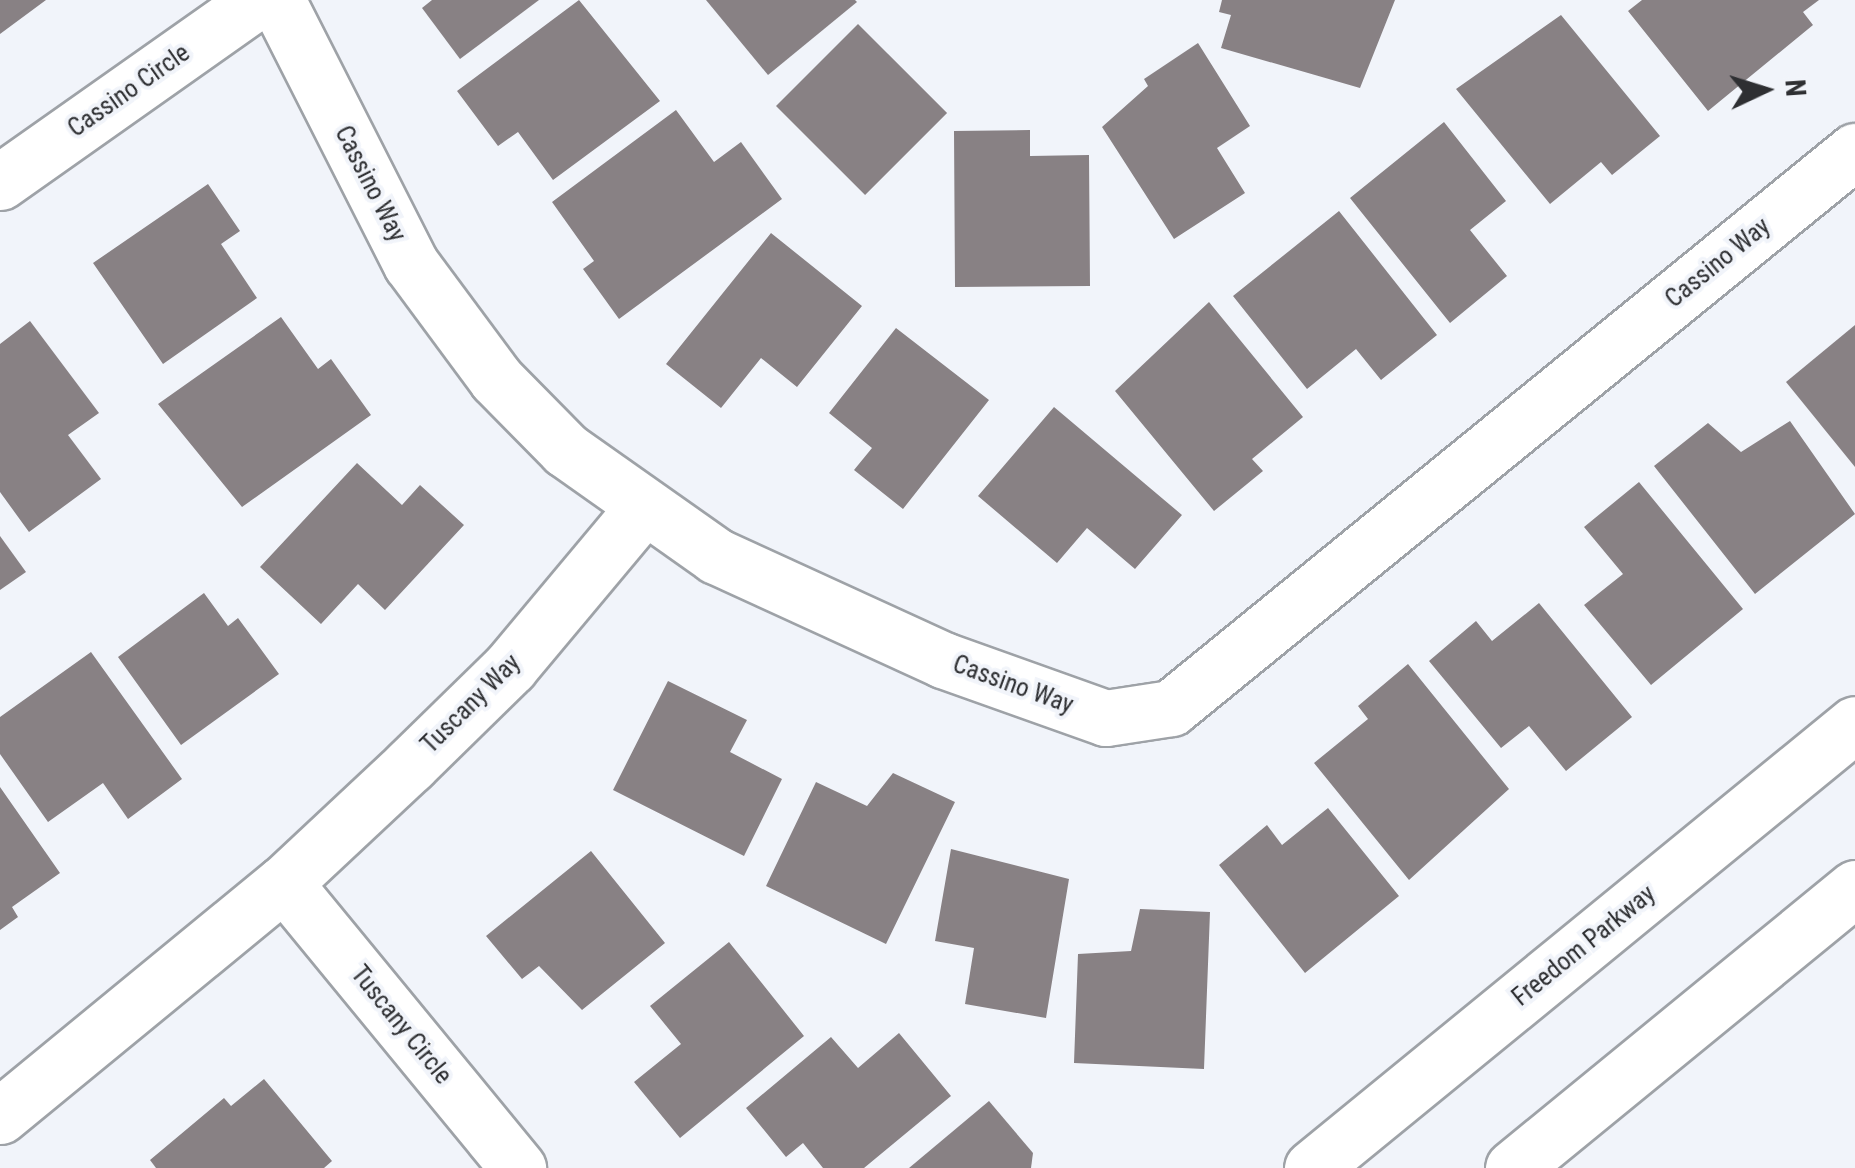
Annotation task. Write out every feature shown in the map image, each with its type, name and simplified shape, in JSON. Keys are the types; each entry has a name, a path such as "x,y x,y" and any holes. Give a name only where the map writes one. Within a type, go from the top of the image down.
{"street":[{"name":"Cassino Circle","path":"0,182 258,0"},
{"name":"Cassino Way","path":"277,0 364,182 453,326 566,450 642,510 716,556 943,660 1071,707 1137,718 1171,708 1855,151"},
{"name":"Tuscany Way","path":"0,1116 284,883 510,667 642,510"},
{"name":"Freedom Parkway","path":"1312,1168 1855,724"},
{"name":"Tuscany Circle","path":"284,883 518,1168"},
{"path":"1514,1168 1855,888"}],"building":[{"path":"0,0 46,0 0,34"},
{"path":"432,0 539,0 460,59 422,8"},
{"path":"579,0 660,101 553,180 518,132 498,146 457,91"},
{"path":"706,0 855,0 857,2 768,75"},
{"path":"1222,0 1395,0 1360,88 1221,48 1231,15 1219,12"},
{"path":"1642,0 1819,0 1803,12 1813,25 1708,111 1628,11"},
{"path":"1561,15 1660,136 1612,175 1601,162 1550,204 1456,89"},
{"path":"858,24 947,113 865,195 776,106"},
{"path":"1198,43 1250,126 1217,148 1245,193 1174,239 1102,127 1148,86 1144,79"},
{"path":"676,110 714,162 741,142 782,199 619,319 583,269 594,261 552,202"},
{"path":"1444,122 1506,201 1470,230 1507,276 1450,323 1350,198"},
{"path":"1030,130 1030,156 1089,155 1090,286 955,287 954,131"},
{"path":"208,184 240,231 221,244 257,298 163,364 93,263"},
{"path":"1339,211 1437,335 1381,380 1356,349 1307,389 1233,296"},
{"path":"771,233 862,306 797,387 761,358 721,408 666,364"},
{"path":"1209,302 1303,417 1252,459 1263,471 1214,511 1115,391"},
{"path":"281,317 318,369 331,359 371,415 242,507 158,404"},
{"path":"30,321 99,413 68,435 101,479 29,532 0,492 0,344"},
{"path":"1855,325 1855,467 1786,382"},
{"path":"896,328 989,400 903,509 854,470 872,448 829,413"},
{"path":"1054,407 1182,515 1135,569 1087,528 1057,563 978,496"},
{"path":"1790,421 1855,514 1755,594 1654,466 1708,423 1741,452"},
{"path":"357,463 402,505 420,485 464,525 385,610 358,584 321,624 260,567"},
{"path":"1639,482 1743,609 1651,685 1584,605 1623,574 1584,527"},
{"path":"0,536 26,572 0,590"},
{"path":"204,593 228,626 238,618 279,674 181,745 118,657"},
{"path":"1539,603 1632,717 1566,771 1529,726 1501,748 1429,661 1476,621 1492,641"},
{"path":"91,652 182,779 128,819 103,783 48,822 0,754 0,717"},
{"path":"1408,664 1509,789 1409,880 1314,763 1368,719 1358,706"},
{"path":"668,681 747,720 730,752 782,779 744,856 613,790"},
{"path":"893,773 955,802 886,944 766,886 816,782 867,806"},
{"path":"0,787 60,873 12,907 18,917 0,930"},
{"path":"1328,808 1399,896 1305,973 1219,865 1267,825 1282,845"},
{"path":"951,849 1069,879 1046,1018 965,1004 974,948 935,941"},
{"path":"591,851 665,943 582,1010 539,966 522,979 486,936"},
{"path":"1140,909 1210,912 1204,1069 1074,1063 1078,954 1131,951"},
{"path":"729,942 804,1036 680,1138 634,1082 681,1044 650,1006"},
{"path":"899,1033 951,1096 864,1168 823,1168 803,1143 786,1157 746,1108 831,1037 858,1068"},
{"path":"264,1079 332,1161 324,1168 156,1168 150,1160 224,1098 231,1106"},
{"path":"989,1101 1033,1153 1031,1168 909,1168"}]}
